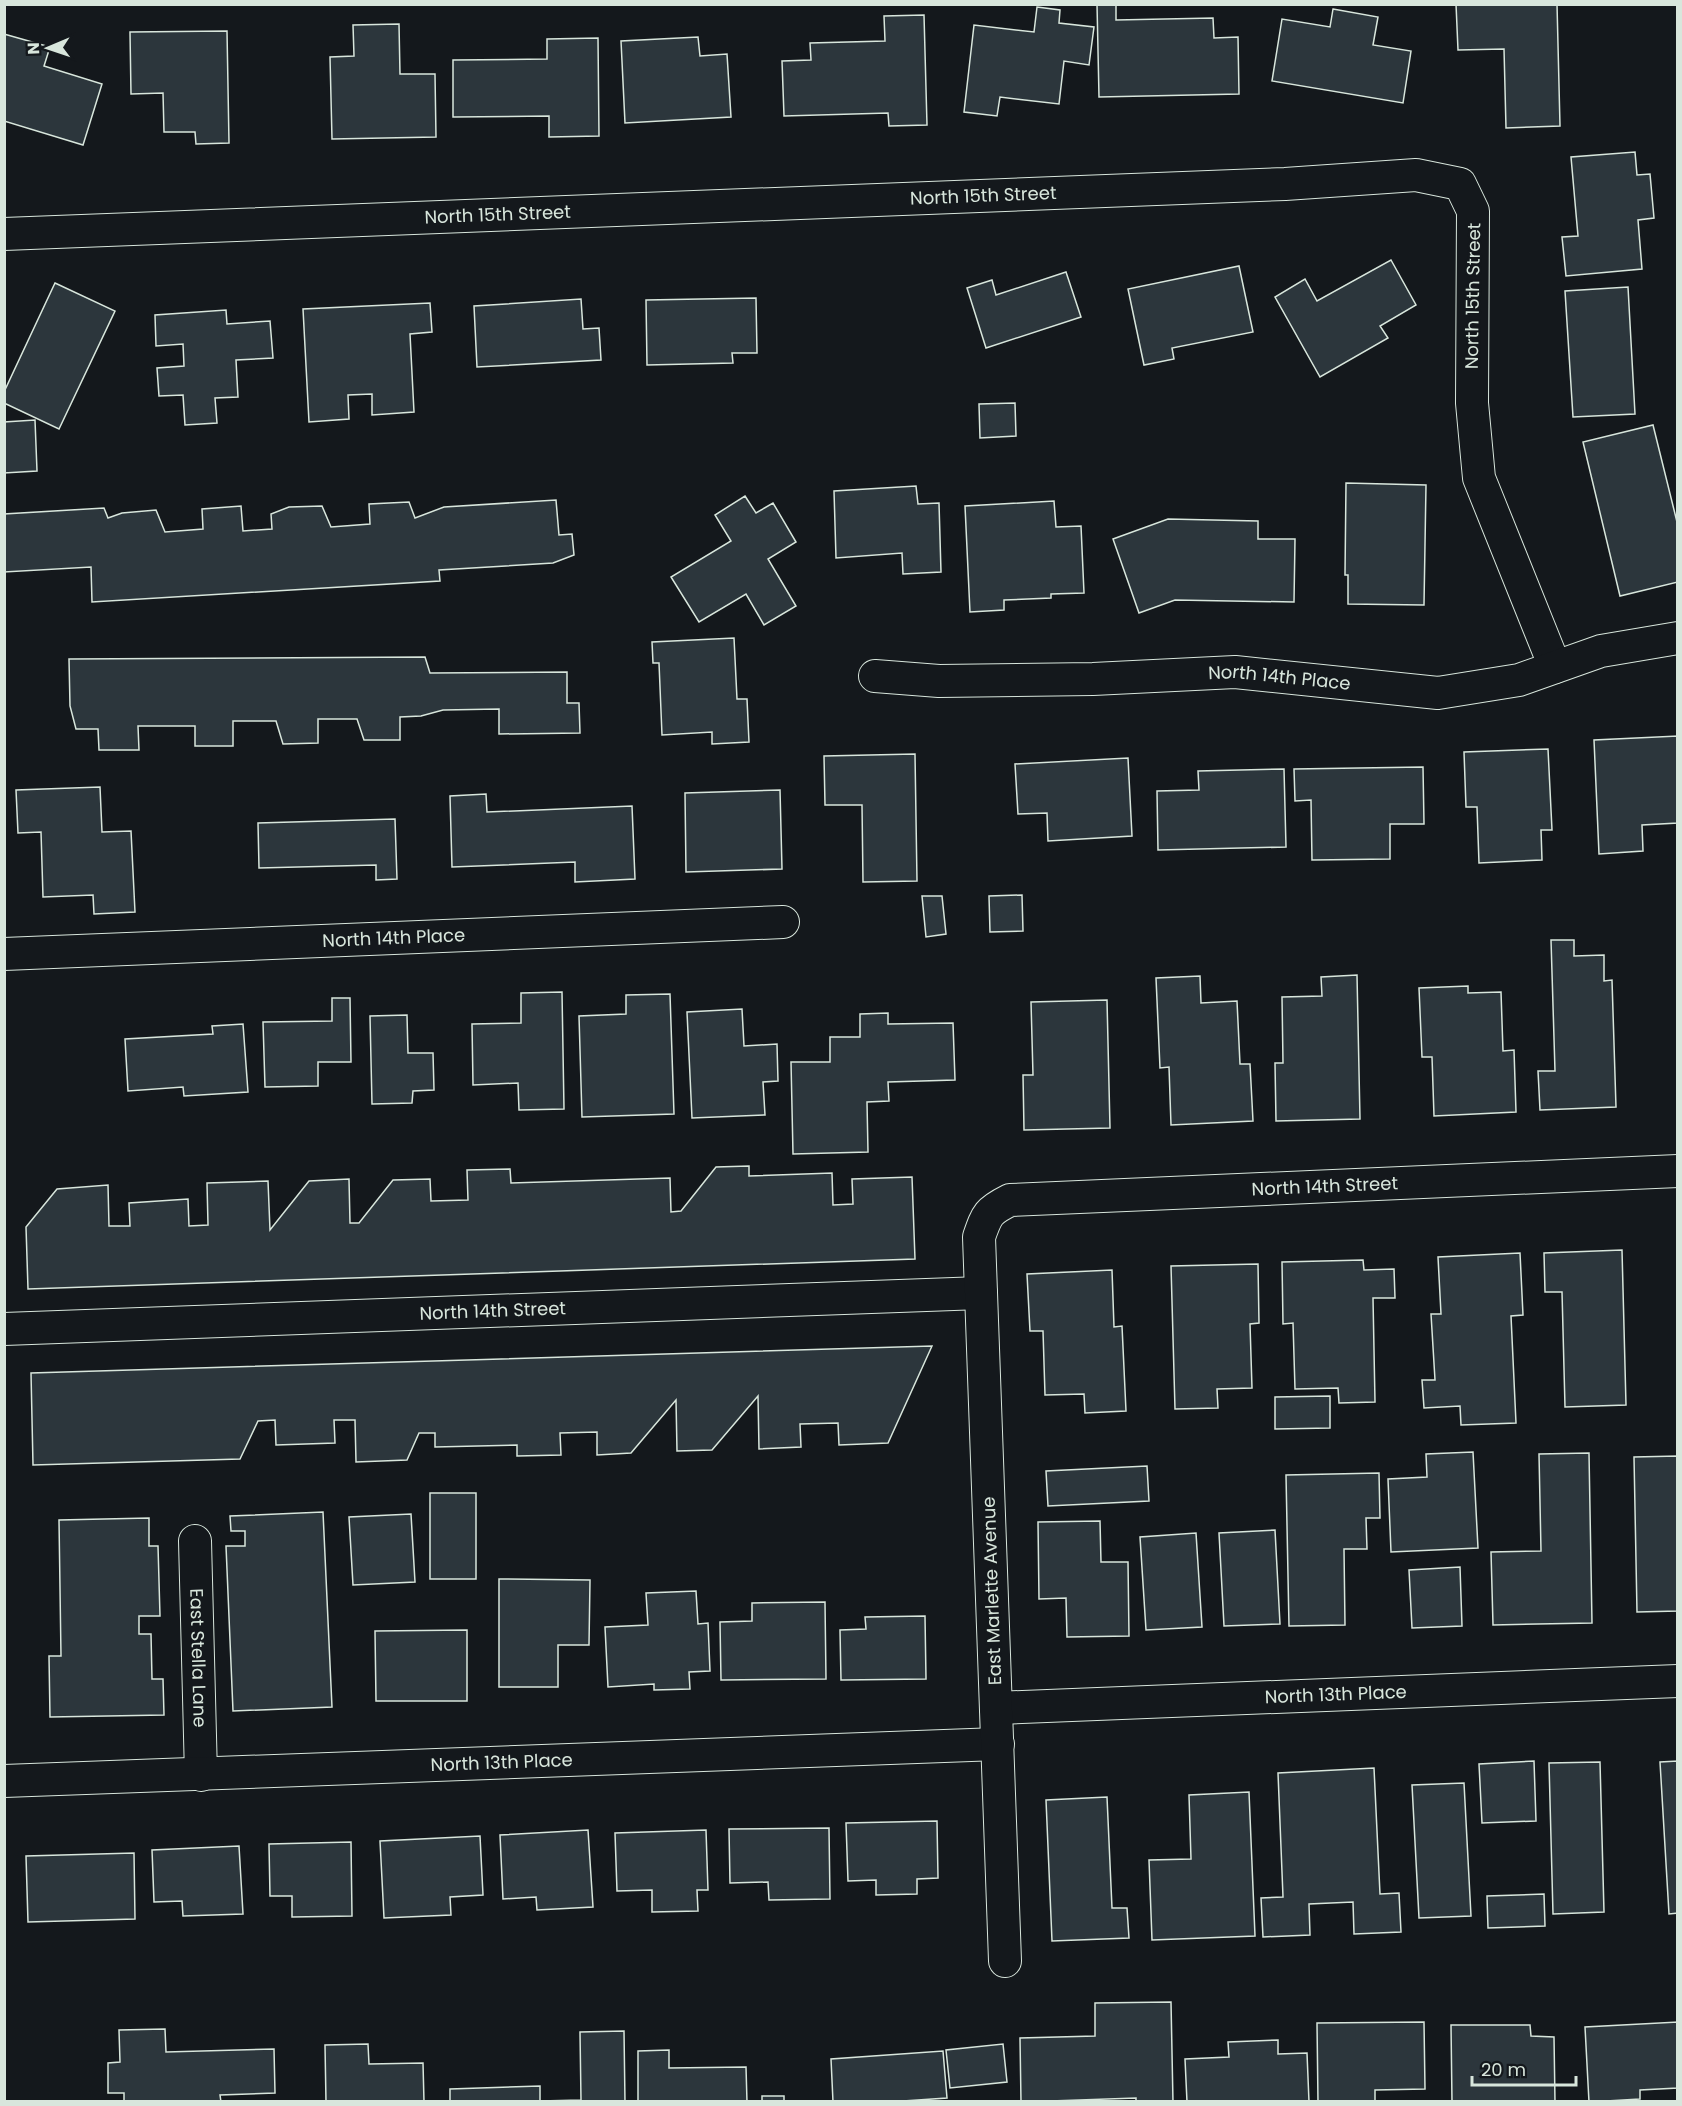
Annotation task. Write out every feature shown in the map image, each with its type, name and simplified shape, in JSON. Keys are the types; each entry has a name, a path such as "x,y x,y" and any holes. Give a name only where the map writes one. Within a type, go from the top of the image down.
{"street":[{"name":"North 15th Street","path":"4,234 1285,184 1416,175 1461,184 1473,211 1472,403 1479,478 1555,667"},
{"name":"North 14th Place","path":"875,676 939,681 1046,680 1235,672 1438,693 1519,680 1601,651 1677,638"},
{"name":"North 14th Place","path":"4,954 783,922"},
{"name":"North 14th Street","path":"984,1223 992,1209 1010,1200 1677,1171"},
{"name":"East Marlette Avenue","path":"984,1223 980,1237 981,1293 1005,1961"},
{"name":"North 14th Street","path":"4,1329 981,1293"},
{"name":"East Stella Lane","path":"195,1541 201,1775"},
{"name":"North 13th Place","path":"996,1707 1677,1681"},
{"name":"North 13th Place","path":"4,1781 998,1744"}],"building":[{"path":"1097,4 1116,4 1116,20 1213,18 1214,38 1238,37 1239,94 1099,97"},
{"path":"1456,4 1557,4 1560,126 1506,128 1504,49 1458,50"},
{"path":"1037,7 1060,10 1059,23 1094,27 1089,65 1064,61 1059,104 1000,97 997,116 964,112 974,25 1034,32"},
{"path":"1333,9 1378,17 1373,45 1411,51 1403,103 1272,81 1282,19 1330,27"},
{"path":"924,15 927,125 889,126 888,113 784,116 782,61 811,60 810,43 885,41 884,16"},
{"path":"399,24 400,74 435,74 436,137 332,139 330,57 354,56 353,25"},
{"path":"227,31 229,143 196,144 195,132 164,132 163,93 131,94 130,32"},
{"path":"4,34 50,47 44,66 102,84 83,145 4,121"},
{"path":"698,37 700,56 727,54 731,117 625,123 621,41"},
{"path":"598,38 599,136 549,137 549,116 453,117 453,60 547,59 547,39"},
{"path":"1635,152 1637,175 1650,174 1654,218 1638,220 1642,269 1566,276 1562,237 1578,236 1571,157"},
{"path":"1391,260 1416,305 1380,326 1388,338 1320,377 1275,297 1305,279 1317,301"},
{"path":"1239,266 1253,332 1172,348 1174,359 1144,365 1128,289"},
{"path":"1066,272 1081,317 986,348 967,288 992,280 996,295"},
{"path":"55,283 115,311 59,429 4,403 4,392"},
{"path":"1628,287 1635,414 1573,417 1565,291"},
{"path":"756,298 757,353 732,353 733,363 647,365 646,300"},
{"path":"581,299 583,329 599,328 601,360 477,367 474,306"},
{"path":"430,303 432,332 410,334 414,412 372,415 372,394 348,395 349,419 309,422 303,309"},
{"path":"226,310 227,324 270,321 273,358 236,360 238,397 215,398 217,423 185,425 183,395 159,396 157,368 184,366 183,344 156,346 155,315"},
{"path":"1015,403 1016,436 980,438 979,404"},
{"path":"35,420 37,471 4,473 4,422"},
{"path":"1653,425 1678,526 1678,582 1620,596 1583,442"},
{"path":"1346,483 1426,485 1424,605 1348,604 1348,575 1345,575"},
{"path":"916,486 918,504 939,503 941,572 903,574 902,553 836,558 834,491"},
{"path":"745,496 756,513 773,503 796,542 768,559 796,606 764,625 746,594 699,622 671,577 731,541 715,515"},
{"path":"556,500 559,535 572,534 574,555 553,563 439,570 440,581 92,602 91,567 4,572 4,514 104,508 108,518 122,513 156,510 165,532 203,529 202,509 241,506 243,531 272,529 271,514 289,507 322,506 331,527 370,524 369,504 409,502 415,518 444,507"},
{"path":"1054,501 1056,527 1081,526 1084,593 1051,594 1051,598 1004,600 1004,610 970,612 965,506"},
{"path":"1168,519 1258,521 1258,539 1295,539 1294,602 1175,600 1139,613 1113,539"},
{"path":"734,638 737,699 747,699 749,742 712,744 712,732 662,735 659,663 653,663 652,642"},
{"path":"425,657 430,673 567,672 567,703 579,703 580,733 499,734 499,709 443,710 421,716 400,717 400,740 364,740 357,719 318,719 318,743 283,744 276,721 233,721 233,746 195,746 195,726 138,726 139,750 99,750 98,729 76,729 70,706 69,659"},
{"path":"1678,736 1678,823 1642,825 1643,851 1599,854 1594,740"},
{"path":"1548,749 1552,830 1541,830 1542,860 1479,863 1477,807 1466,807 1464,752"},
{"path":"915,754 917,881 863,882 862,805 825,805 824,756"},
{"path":"1128,758 1132,836 1048,841 1047,813 1018,814 1015,764"},
{"path":"1423,767 1424,824 1390,824 1390,859 1312,860 1311,800 1295,801 1294,769"},
{"path":"1284,769 1286,847 1158,850 1157,791 1199,790 1198,771"},
{"path":"100,787 102,832 131,831 135,912 94,914 93,895 43,897 41,832 18,833 16,790"},
{"path":"780,790 782,869 686,872 685,793"},
{"path":"486,794 487,812 632,806 635,879 575,882 575,862 452,867 450,796"},
{"path":"395,819 397,879 376,880 376,865 259,868 258,823"},
{"path":"1022,895 1023,931 990,932 989,896"},
{"path":"922,896 942,896 946,934 926,937"},
{"path":"1551,940 1574,940 1574,956 1604,955 1604,981 1612,980 1616,1107 1540,1110 1538,1071 1555,1071"},
{"path":"1357,975 1360,1119 1276,1121 1275,1063 1283,1063 1282,997 1322,996 1321,977"},
{"path":"1200,976 1201,1003 1237,1001 1240,1064 1250,1064 1253,1121 1171,1125 1169,1067 1160,1068 1156,978"},
{"path":"1468,986 1468,993 1501,992 1503,1051 1514,1050 1516,1112 1434,1116 1432,1057 1422,1057 1419,988"},
{"path":"562,992 564,1109 519,1110 518,1083 473,1085 472,1024 521,1023 521,993"},
{"path":"670,994 674,1114 582,1117 579,1016 626,1014 626,995"},
{"path":"332,998 350,998 351,1062 318,1062 318,1086 265,1087 263,1022 332,1021"},
{"path":"1107,1000 1110,1128 1024,1130 1023,1075 1033,1075 1031,1002"},
{"path":"742,1009 744,1046 777,1044 778,1081 763,1082 765,1115 692,1118 687,1012"},
{"path":"888,1013 888,1024 953,1023 955,1080 888,1082 889,1101 867,1102 868,1152 793,1154 791,1062 830,1062 830,1037 860,1037 860,1014"},
{"path":"407,1015 408,1053 433,1053 434,1090 413,1091 412,1103 372,1104 370,1016"},
{"path":"243,1024 248,1092 184,1096 183,1087 128,1091 125,1039 213,1034 212,1026"},
{"path":"749,1166 749,1176 832,1173 833,1205 853,1204 852,1179 912,1177 915,1259 28,1289 26,1227 57,1189 108,1185 109,1226 130,1226 129,1203 188,1199 189,1226 208,1225 207,1183 268,1181 270,1230 309,1181 349,1179 350,1223 359,1223 393,1180 430,1179 431,1201 468,1200 467,1170 510,1169 511,1183 670,1178 671,1212 681,1211 716,1167"},
{"path":"1622,1250 1626,1405 1565,1407 1562,1292 1545,1292 1544,1253"},
{"path":"1520,1253 1523,1315 1511,1316 1516,1423 1461,1425 1460,1406 1424,1408 1422,1380 1435,1380 1431,1314 1441,1314 1438,1257"},
{"path":"1363,1260 1364,1270 1394,1269 1395,1298 1373,1298 1375,1402 1339,1403 1338,1388 1295,1389 1293,1323 1283,1324 1282,1262"},
{"path":"1258,1264 1259,1323 1250,1324 1252,1388 1217,1389 1218,1408 1175,1409 1171,1266"},
{"path":"1112,1270 1114,1327 1122,1326 1126,1411 1085,1413 1084,1394 1045,1395 1043,1331 1030,1331 1027,1274"},
{"path":"932,1346 888,1443 839,1445 838,1423 800,1424 801,1447 759,1449 758,1396 712,1450 677,1451 676,1400 631,1453 597,1455 597,1432 560,1433 561,1455 517,1456 517,1445 435,1447 435,1433 419,1433 407,1460 356,1462 355,1420 334,1420 335,1443 276,1445 275,1420 258,1421 240,1459 33,1465 31,1373"},
{"path":"1330,1396 1330,1428 1275,1429 1275,1397"},
{"path":"1473,1452 1478,1548 1391,1552 1388,1479 1427,1477 1426,1454"},
{"path":"1589,1453 1592,1623 1493,1625 1491,1552 1541,1551 1539,1454"},
{"path":"1678,1456 1678,1611 1637,1612 1634,1457"},
{"path":"1147,1466 1149,1501 1048,1506 1046,1471"},
{"path":"1379,1473 1380,1518 1366,1518 1367,1549 1344,1549 1345,1625 1289,1626 1286,1475"},
{"path":"430,1493 476,1493 476,1579 430,1579"},
{"path":"323,1512 332,1707 233,1711 226,1546 245,1546 245,1531 231,1531 230,1516"},
{"path":"411,1514 415,1582 353,1585 349,1517"},
{"path":"149,1518 149,1546 158,1546 160,1616 139,1616 139,1634 151,1634 152,1679 163,1679 164,1715 50,1717 49,1656 61,1656 59,1520"},
{"path":"1100,1521 1101,1562 1128,1562 1129,1636 1067,1637 1066,1598 1039,1599 1038,1522"},
{"path":"1275,1530 1280,1624 1224,1626 1219,1533"},
{"path":"1196,1533 1202,1627 1146,1630 1140,1537"},
{"path":"1460,1567 1462,1626 1412,1628 1409,1570"},
{"path":"499,1579 590,1580 589,1645 558,1645 558,1687 499,1687"},
{"path":"696,1591 698,1624 708,1623 710,1671 689,1672 690,1689 654,1690 654,1684 608,1687 605,1627 648,1625 646,1593"},
{"path":"825,1602 826,1679 721,1680 720,1622 752,1621 752,1603"},
{"path":"925,1616 926,1679 841,1680 840,1630 866,1629 865,1617"},
{"path":"467,1630 467,1701 376,1701 375,1631"},
{"path":"1534,1761 1536,1821 1482,1823 1479,1764"},
{"path":"1678,1761 1678,1913 1669,1914 1660,1762"},
{"path":"1600,1762 1604,1912 1553,1914 1549,1763"},
{"path":"1374,1768 1380,1894 1399,1893 1401,1932 1354,1934 1353,1902 1309,1904 1310,1935 1263,1937 1261,1898 1283,1897 1278,1773"},
{"path":"1464,1783 1471,1916 1419,1918 1412,1785"},
{"path":"1249,1792 1255,1936 1152,1940 1149,1860 1191,1859 1189,1795"},
{"path":"1107,1797 1112,1908 1127,1908 1129,1938 1052,1941 1046,1800"},
{"path":"937,1821 938,1878 917,1879 917,1894 876,1895 876,1880 848,1881 846,1823"},
{"path":"829,1828 830,1899 769,1900 768,1882 730,1883 729,1829"},
{"path":"588,1830 593,1907 537,1910 536,1897 503,1899 500,1835"},
{"path":"706,1830 708,1890 697,1890 698,1911 652,1912 652,1890 617,1891 615,1833"},
{"path":"480,1836 483,1895 450,1897 451,1915 384,1918 380,1841"},
{"path":"351,1842 352,1916 292,1917 292,1896 270,1896 269,1844"},
{"path":"239,1846 243,1914 183,1916 182,1901 154,1902 152,1850"},
{"path":"134,1853 135,1919 28,1922 26,1856"},
{"path":"1544,1894 1545,1926 1488,1928 1487,1896"},
{"path":"1171,2002 1173,2102 1136,2102 1136,2098 1021,2102 1020,2038 1095,2036 1095,2003"},
{"path":"1424,2022 1425,2089 1375,2090 1375,2102 1318,2102 1317,2023"},
{"path":"1678,2022 1678,2088 1640,2090 1640,2099 1589,2102 1585,2027"},
{"path":"1451,2025 1530,2025 1531,2036 1554,2037 1555,2102 1452,2102"},
{"path":"165,2029 166,2052 274,2049 275,2093 220,2095 221,2102 124,2102 124,2093 108,2093 108,2063 120,2062 119,2030"},
{"path":"624,2031 625,2102 450,2102 450,2089 540,2086 540,2101 581,2100 580,2032"},
{"path":"1278,2040 1278,2054 1307,2053 1309,2102 1187,2102 1185,2059 1229,2057 1228,2042"},
{"path":"368,2044 369,2064 423,2063 424,2102 326,2102 325,2045"},
{"path":"1003,2044 1007,2082 950,2088 946,2050"},
{"path":"669,2050 669,2068 746,2067 747,2102 638,2102 638,2051"},
{"path":"943,2051 947,2098 888,2102 833,2102 831,2059"},
{"path":"762,2096 784,2096 784,2102 762,2102"}]}
